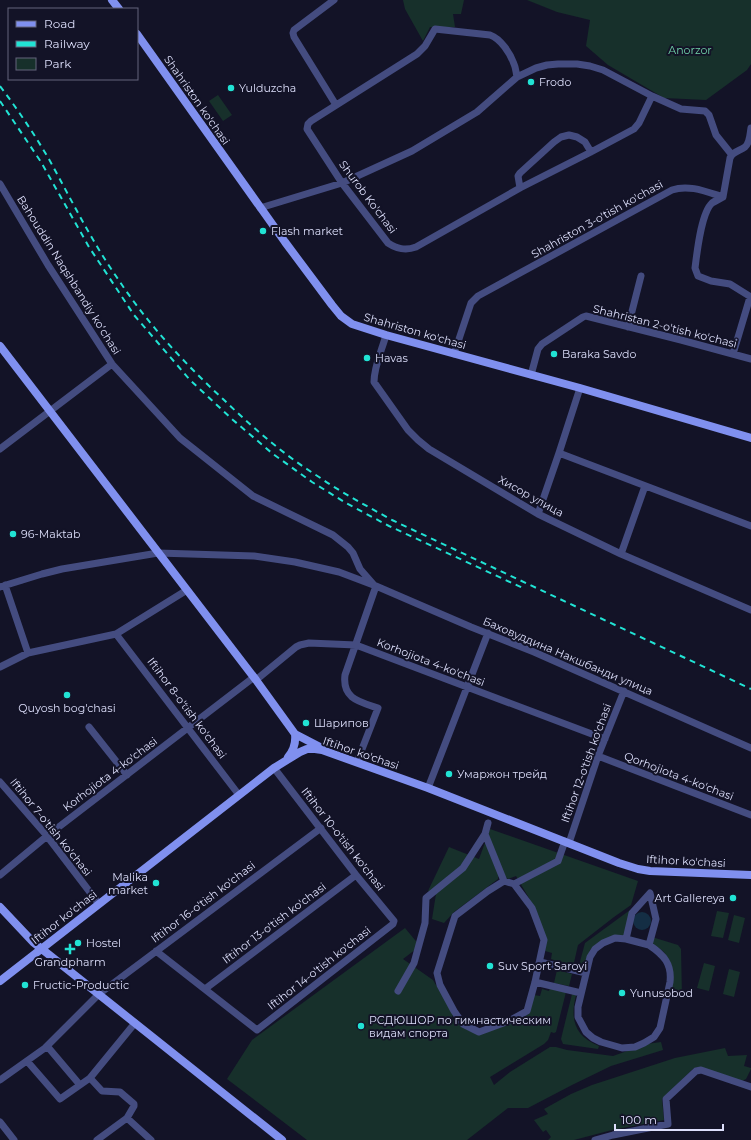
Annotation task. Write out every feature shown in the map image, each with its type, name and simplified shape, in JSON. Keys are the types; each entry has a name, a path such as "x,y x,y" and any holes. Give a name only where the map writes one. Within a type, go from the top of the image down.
{"main road":[{"path":"112,0 118,8"},
{"name":"Shahriston ko'chasi","path":"138,35 323,294 341,316 348,321 356,326 386,335 580,388 751,438"},
{"path":"0,346 255,678 295,734 330,752"},
{"path":"287,759 296,741 295,734"},
{"name":"Iftihor ko'chasi","path":"0,981 274,768 287,759 307,749 330,752 428,788 619,863 644,871 751,875"},
{"path":"0,907 41,949 282,1140"}],"street":[{"path":"334,0 294,30 293,33 336,105"},
{"name":"Shurob Ko'chasi","path":"516,77 515,65 509,54 502,44 494,37 490,35 435,29 425,46 417,54 311,121 308,124 307,129 342,183 388,243 394,247 409,249 416,247 520,188 634,129 639,123 652,96"},
{"path":"260,208 342,183 412,151 477,112 516,77 547,65 583,65 603,70 652,96 681,109 702,111 707,113 716,135 732,155"},
{"path":"733,354 751,297 730,284 698,276 695,268 704,220 708,209 712,203 723,197 728,164 732,155 748,143 751,128"},
{"path":"520,188 518,176 520,172 561,137 569,135 577,137 586,142 591,152"},
{"name":"Bahouddin Naqshbandiy koʻchasi","path":"0,185 48,265 112,364 180,438 253,496 332,535 348,547 353,553 360,569 376,586"},
{"name":"Shahriston 3-o'tish ko'chasi","path":"454,354 471,303 478,296 672,190 680,187 698,189 723,197"},
{"path":"628,327 641,276"},
{"name":"Shahristan 2-o'tish ko'chasi","path":"531,375 538,349 542,344 586,316 751,359"},
{"name":"Хисор улица","path":"386,335 374,377 374,382 408,430 428,449 538,514 622,554 751,610"},
{"path":"0,449 112,364"},
{"path":"538,514 580,388"},
{"path":"559,453 751,526"},
{"path":"622,554 645,486"},
{"name":"Баховуддина Накшбанди улица","path":"2,586 62,569 158,553 254,556 295,562 339,572 376,586 534,652 751,748"},
{"path":"2,586 28,653"},
{"path":"357,762 378,708 359,701 347,692 345,675 376,586"},
{"path":"0,667 28,653 116,634 187,590"},
{"name":"Iftihor 8-o'tish ko'chasi","path":"116,634 239,795"},
{"path":"428,788 488,634"},
{"name":"Korhojiota 4-ko'chasi","path":"0,875 47,836 188,728 300,645 309,643 356,645 605,740"},
{"name":"Iftihor 12-o'tish ko'chasi","path":"514,884 558,861 567,842 598,756 624,691"},
{"path":"89,727 127,775"},
{"name":"Qorhojiota 4-ko'chasi","path":"598,756 751,816"},
{"name":"Iftihor 10-o'tish ko'chasi","path":"274,768 394,922"},
{"name":"Iftihor 7-o'tish ko'chasi","path":"0,782 47,836 99,904"},
{"path":"398,991 414,963 425,923 426,898 463,868 485,834 488,823"},
{"name":"Iftihor 16-o'tish ko'chasi","path":"99,994 321,828"},
{"path":"485,834 504,881"},
{"name":"Iftihor 13-o'tish ko'chasi","path":"205,989 356,875"},
{"path":"504,881 514,884 532,908 544,940 540,962 527,1010 509,1021 479,1032 464,1024 454,1011 440,985 437,972 456,916 488,891 504,881"},
{"path":"626,939 632,913 650,893 656,919 649,945"},
{"name":"Iftihor 14-o'tish ko'chasi","path":"205,989 257,1030 394,922"},
{"path":"614,938 626,939 649,945 657,950 668,962 671,976 660,1028 654,1037 635,1047 622,1048 601,1042 586,1032 578,1017 578,1007 590,957 595,948 614,938"},
{"path":"156,951 205,989"},
{"path":"540,962 586,973"},
{"path":"535,982 581,993"},
{"path":"0,1080 47,1046 99,994"},
{"path":"27,1061 60,1099 90,1078 135,1023"},
{"path":"47,1046 80,1085"},
{"path":"595,1140 668,1124 666,1099 696,1071 700,1070 751,1087"},
{"path":"90,1078 102,1091 120,1092 134,1104 127,1118 97,1140"},
{"path":"127,1118 151,1140"},
{"path":"0,1122 14,1140"}],"green space":[{"path":"403,0 464,0 461,14 453,14 455,27 430,27 423,41 405,9"},
{"name":"Anorzor","path":"527,0 751,0 751,64 747,70 706,100 664,98 608,65 586,46 590,20 557,12"},
{"path":"218,95 232,115 223,121 209,101"},
{"path":"490,829 638,881 631,905 578,945 573,967 557,964 557,961 551,959 552,953 545,951 546,939 529,898 516,876 508,879 502,874 498,877 498,879 454,912 444,923 432,919 436,894 428,891 449,847 479,859"},
{"path":"630,910 624,937 597,944 590,950 586,970 578,969 585,943"},
{"path":"717,911 729,913 723,938 711,936"},
{"path":"734,915 745,918 739,943 728,940"},
{"path":"405,928 420,946 403,959 433,980 454,1015 451,1017 469,1031 477,1033 528,1014 534,995 540,996 542,989 549,991 550,988 566,992 556,1032 551,1032 548,1040 544,1044 490,1077 494,1085 510,1072 550,1047 613,1056 647,1044 661,1042 663,1050 611,1066 528,1108 508,1108 467,1140 307,1140 227,1079 252,1040"},
{"path":"652,937 678,945 681,949 682,997 669,994 668,959 663,951 650,944"},
{"path":"704,963 715,966 709,991 697,988"},
{"path":"729,969 740,972 734,997 723,994"},
{"path":"557,970 572,974 569,986 554,983"},
{"path":"572,994 576,995 574,1004 574,1019 576,1026 584,1037 599,1046 598,1049 563,1044 561,1039"},
{"path":"725,1048 728,1056 747,1055 744,1066 751,1069 746,1079 742,1081 698,1067 694,1068 662,1099 664,1120 612,1130 574,1140 548,1140 551,1137 546,1130 543,1132 534,1120 548,1114 544,1109 571,1094 592,1085 675,1058"}],"water":[{"path":"638,912 646,912 651,917 649,928 646,930 638,930 633,925 633,917"}],"railway":[{"path":"0,86 44,151 100,251 141,311 194,371 269,441 306,469 392,520 751,689"},
{"path":"0,101 41,162 89,247 134,315 190,380 233,420 273,454 312,482 346,503 389,526 525,589"}],"place":[{"name":"Frodo","path":"531,82"},
{"name":"Yulduzcha","path":"231,88"},
{"name":"Flash market","path":"263,231"},
{"name":"Baraka Savdo","path":"554,354"},
{"name":"Havas","path":"367,358"},
{"name":"96-Maktab","path":"13,534"},
{"name":"Quyosh bog'chasi","path":"67,695"},
{"name":"Шарипов","path":"306,723"},
{"name":"Умаржон трейд","path":"449,774"},
{"name":"Malika market","path":"156,883"},
{"name":"Art Gallereya","path":"733,898"},
{"name":"Hostel","path":"78,943"},
{"name":"Grandpharm","path":"70,949"},
{"name":"Suv Sport Saroyi","path":"490,966"},
{"name":"Fructic-Productic","path":"25,985"},
{"name":"Yunusobod","path":"622,993"},
{"name":"РСДЮШОР по гимнастическим видам спорта","path":"361,1026"}]}
